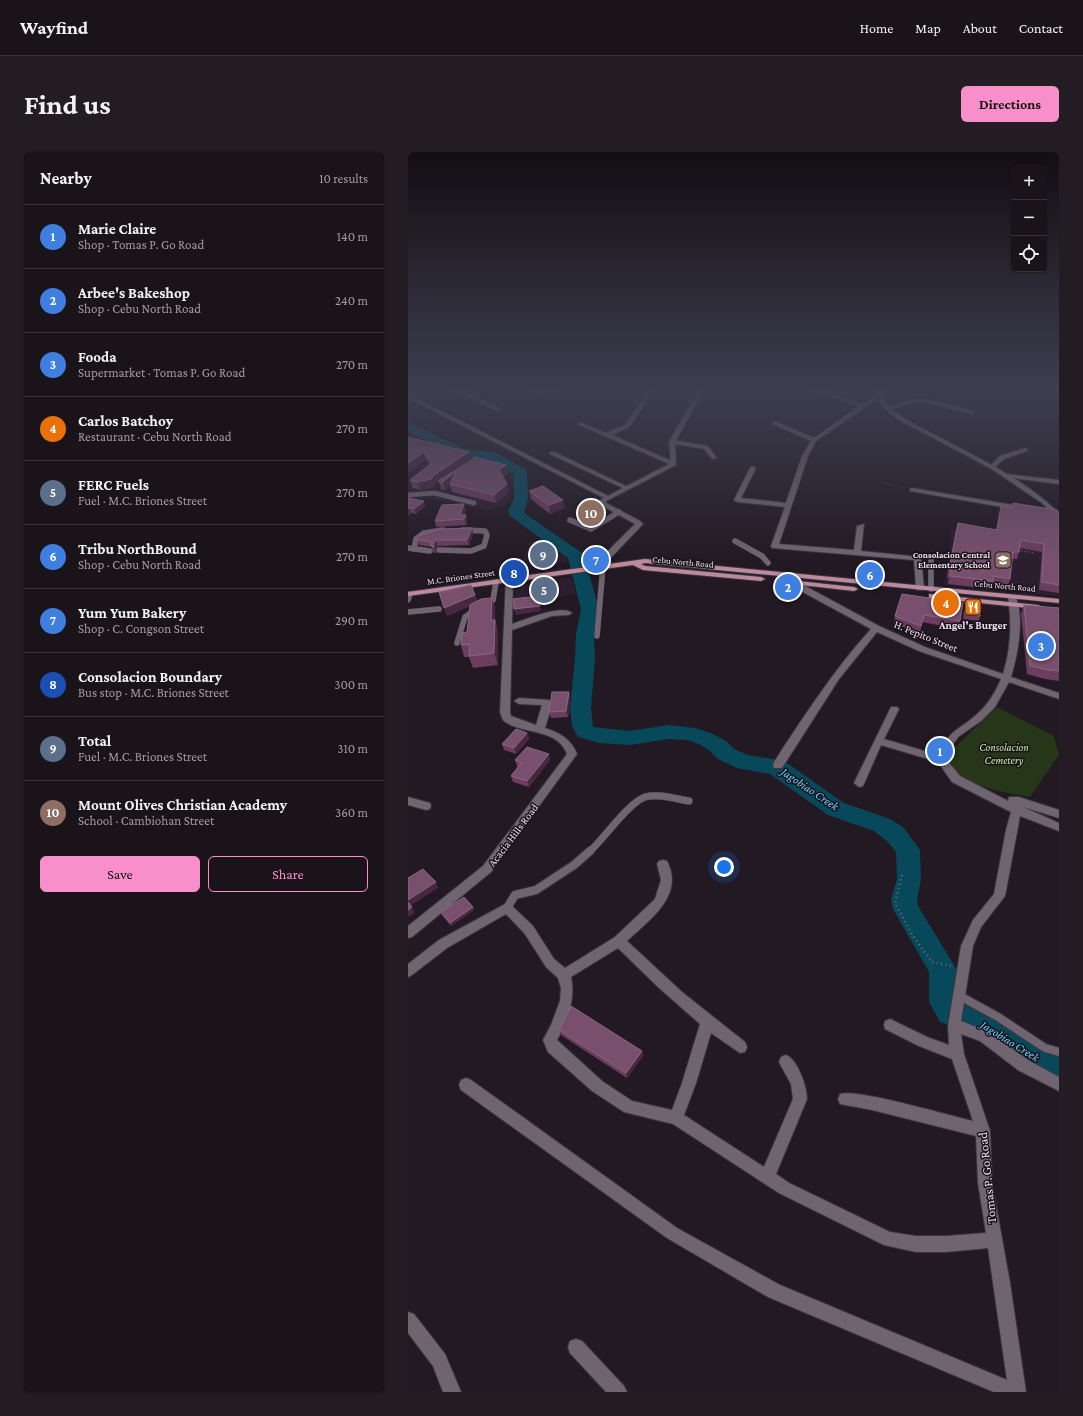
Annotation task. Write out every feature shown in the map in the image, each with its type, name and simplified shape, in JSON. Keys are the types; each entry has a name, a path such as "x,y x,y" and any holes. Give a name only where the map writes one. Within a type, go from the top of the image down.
{"main road":[{"name":"Cebu North Road","path":"635,563 645,560 931,589 1059,608"},
{"name":"M.C. Briones Street","path":"409,596 600,566 635,563"},
{"name":"Cebu North Road","path":"635,563 643,568 791,582 1013,601 1059,601"}],"street":[{"path":"508,447 608,498"},
{"path":"634,447 674,464"},
{"path":"672,447 674,464"},
{"path":"705,447 714,458"},
{"path":"810,447 805,456 775,546 916,558 918,559 920,588"},
{"path":"954,447 971,455 1006,476 1044,502 1057,515"},
{"path":"992,467 1009,454 1025,450"},
{"path":"552,453 627,488"},
{"path":"600,566 639,524 638,522 603,504 603,500 674,464"},
{"path":"752,468 736,500 788,505"},
{"path":"1006,476 1059,482"},
{"path":"912,490 1057,515"},
{"path":"857,552 861,526"},
{"path":"509,580 506,712 508,718 515,722 540,728 547,705 546,702 518,701"},
{"name":"H. Pepito Street","path":"791,582 876,628 922,649 1059,696"},
{"path":"940,760 952,737 981,716 997,699 1007,679 1015,630 1013,601"},
{"path":"508,628 551,614 568,614"},
{"path":"778,765 823,693 852,653 876,628"},
{"path":"859,783 886,723 894,709"},
{"name":"Acacia Hills Road","path":"408,933 487,869 572,754 571,747 564,741 540,728"},
{"path":"879,741 940,760 956,779 987,795 1018,806 1059,827"},
{"path":"408,801 426,806"},
{"path":"1018,806 1059,814"},
{"name":"Tomas P. Go Road","path":"1016,1392 985,1183 983,1131 957,1054 955,1024 957,998 967,946 977,924 999,896 1011,830 1018,806"},
{"path":"564,975 619,941 660,902 668,880 663,864"},
{"path":"408,971 443,944 507,908 529,930 550,963 564,975 567,988 566,1001 557,1027 550,1040 553,1047 596,1086 629,1107 676,1118 784,1188 889,1240 916,1244 946,1244 994,1240"},
{"path":"619,941 658,980 707,1023 740,1047"},
{"path":"676,1118 689,1083 707,1023"},
{"path":"955,1024 971,1028 989,1038 1023,1065 1059,1084"},
{"path":"890,1025 924,1042 957,1054"},
{"path":"767,1177 800,1099 801,1089 786,1062"},
{"path":"466,1085 672,1233 774,1291 1016,1392"},
{"path":"845,1099 872,1103 983,1131"},
{"path":"408,1320 439,1360 452,1392"},
{"path":"576,1348 618,1392"}],"lane":[{"path":"434,493 438,486"},
{"path":"408,495 434,493 474,503"},
{"path":"570,520 591,529 619,512"},
{"path":"414,549 416,539 424,532 452,530"},
{"path":"439,550 471,551 484,546 487,535 485,532 460,530"},
{"path":"735,541 762,556 768,563"},
{"path":"408,548 430,551"},
{"path":"931,561 931,589"},
{"path":"597,636 600,566"},
{"path":"457,643 465,617 493,600 496,582"},
{"path":"408,612 439,609"},
{"path":"507,908 515,895 536,890 574,865 597,845 630,808 645,797 656,796 689,800"},
{"path":"957,998 998,1017 1045,1048 1059,1052"}],"path":[{"path":"874,478 884,483 912,490"},
{"path":"1012,549 1035,553"},
{"path":"902,875 895,903 913,936 932,962 945,963"}],"shaded area":[{"path":"408,447 446,447 472,459 485,460 514,475 510,502 488,511 432,499 408,499"},
{"name":"Consolacion Central Elementary School","path":"998,511 1030,516 1059,530 1059,596 944,585 952,529 994,535"},
{"path":"549,538 565,555 567,562 518,570 529,542"},
{"path":"571,577 576,594 517,604 514,586"}],"green space":[{"name":"Consolacion Cemetery","path":"997,707 1054,736 1059,755 1030,797 1006,793 974,783 955,770 946,761 950,752"}],"building":[{"path":"408,447 448,447 469,452 434,475 431,479 418,482 410,480 432,463 424,452 408,463"},
{"path":"474,457 506,465 499,470 507,484 494,495 450,484 456,471 443,482 438,481 472,460"},
{"path":"543,486 563,500 549,505 529,491"},
{"path":"408,498 424,501 414,509 408,509"},
{"name":"Consolacion Central Elementary School","path":"1013,503 1057,510 1059,513 1059,585 1042,582 1044,544 1021,540 1019,552 1013,552 1010,579 993,576 993,581 950,576 951,570 949,570 958,523 997,530 1001,506 1012,508"},
{"path":"464,504 460,515 466,515 464,519 435,521 442,505"},
{"path":"472,528 467,540 436,540 433,544 434,547 432,547 431,542 417,540 418,536 440,529"},
{"path":"546,545 549,557 540,558 537,547"},
{"path":"471,585 475,595 444,608 439,592"},
{"path":"902,594 963,603 960,621 924,615 921,626 895,616"},
{"path":"539,596 540,606 514,609 513,599"},
{"path":"492,598 491,620 495,620 494,653 469,656 470,644 461,645 462,633 467,632 470,605 481,599"},
{"path":"968,600 979,602 979,605 981,606 980,616 964,614"},
{"path":"1024,605 1059,608 1059,671 1030,666"},
{"path":"552,692 569,692 566,711 549,712"},
{"path":"516,729 527,733 514,748 502,744"},
{"path":"527,747 549,754 527,781 511,776 521,763 515,760"},
{"path":"423,869 436,882 408,900 408,878"},
{"path":"464,897 473,907 450,923 441,912"},
{"path":"408,902 412,907 408,910"},
{"path":"571,1006 642,1051 626,1073 559,1030"}],"waterway":[{"name":"Jagobiao Creek","path":"450,447 462,453 492,456 520,472 521,498 516,512 518,516 576,556 590,609 585,634 585,659 580,708 582,726 585,732 600,736 630,738 668,732 688,733 706,739 718,746 726,754 745,762 776,767 836,809 882,825 896,835 908,850 909,879 904,900 906,909 943,970 943,1002 950,1013 977,1021 1059,1072"}],"place":[{"name":"Mount Olives Christian Academy","path":"591,513"},
{"name":"Total","path":"543,555"},
{"name":"Yum Yum Bakery","path":"596,560"},
{"name":"Consolacion Central Elementary School","path":"1003,560"},
{"name":"Consolacion Boundary","path":"514,573"},
{"name":"Tribu NorthBound","path":"870,575"},
{"name":"Arbee's Bakeshop","path":"788,587"},
{"name":"FERC Fuels","path":"544,590"},
{"name":"Carlos Batchoy","path":"946,603"},
{"name":"Angel's Burger","path":"973,607"},
{"name":"Fooda","path":"1041,646"},
{"name":"Marie Claire","path":"940,751"}]}
